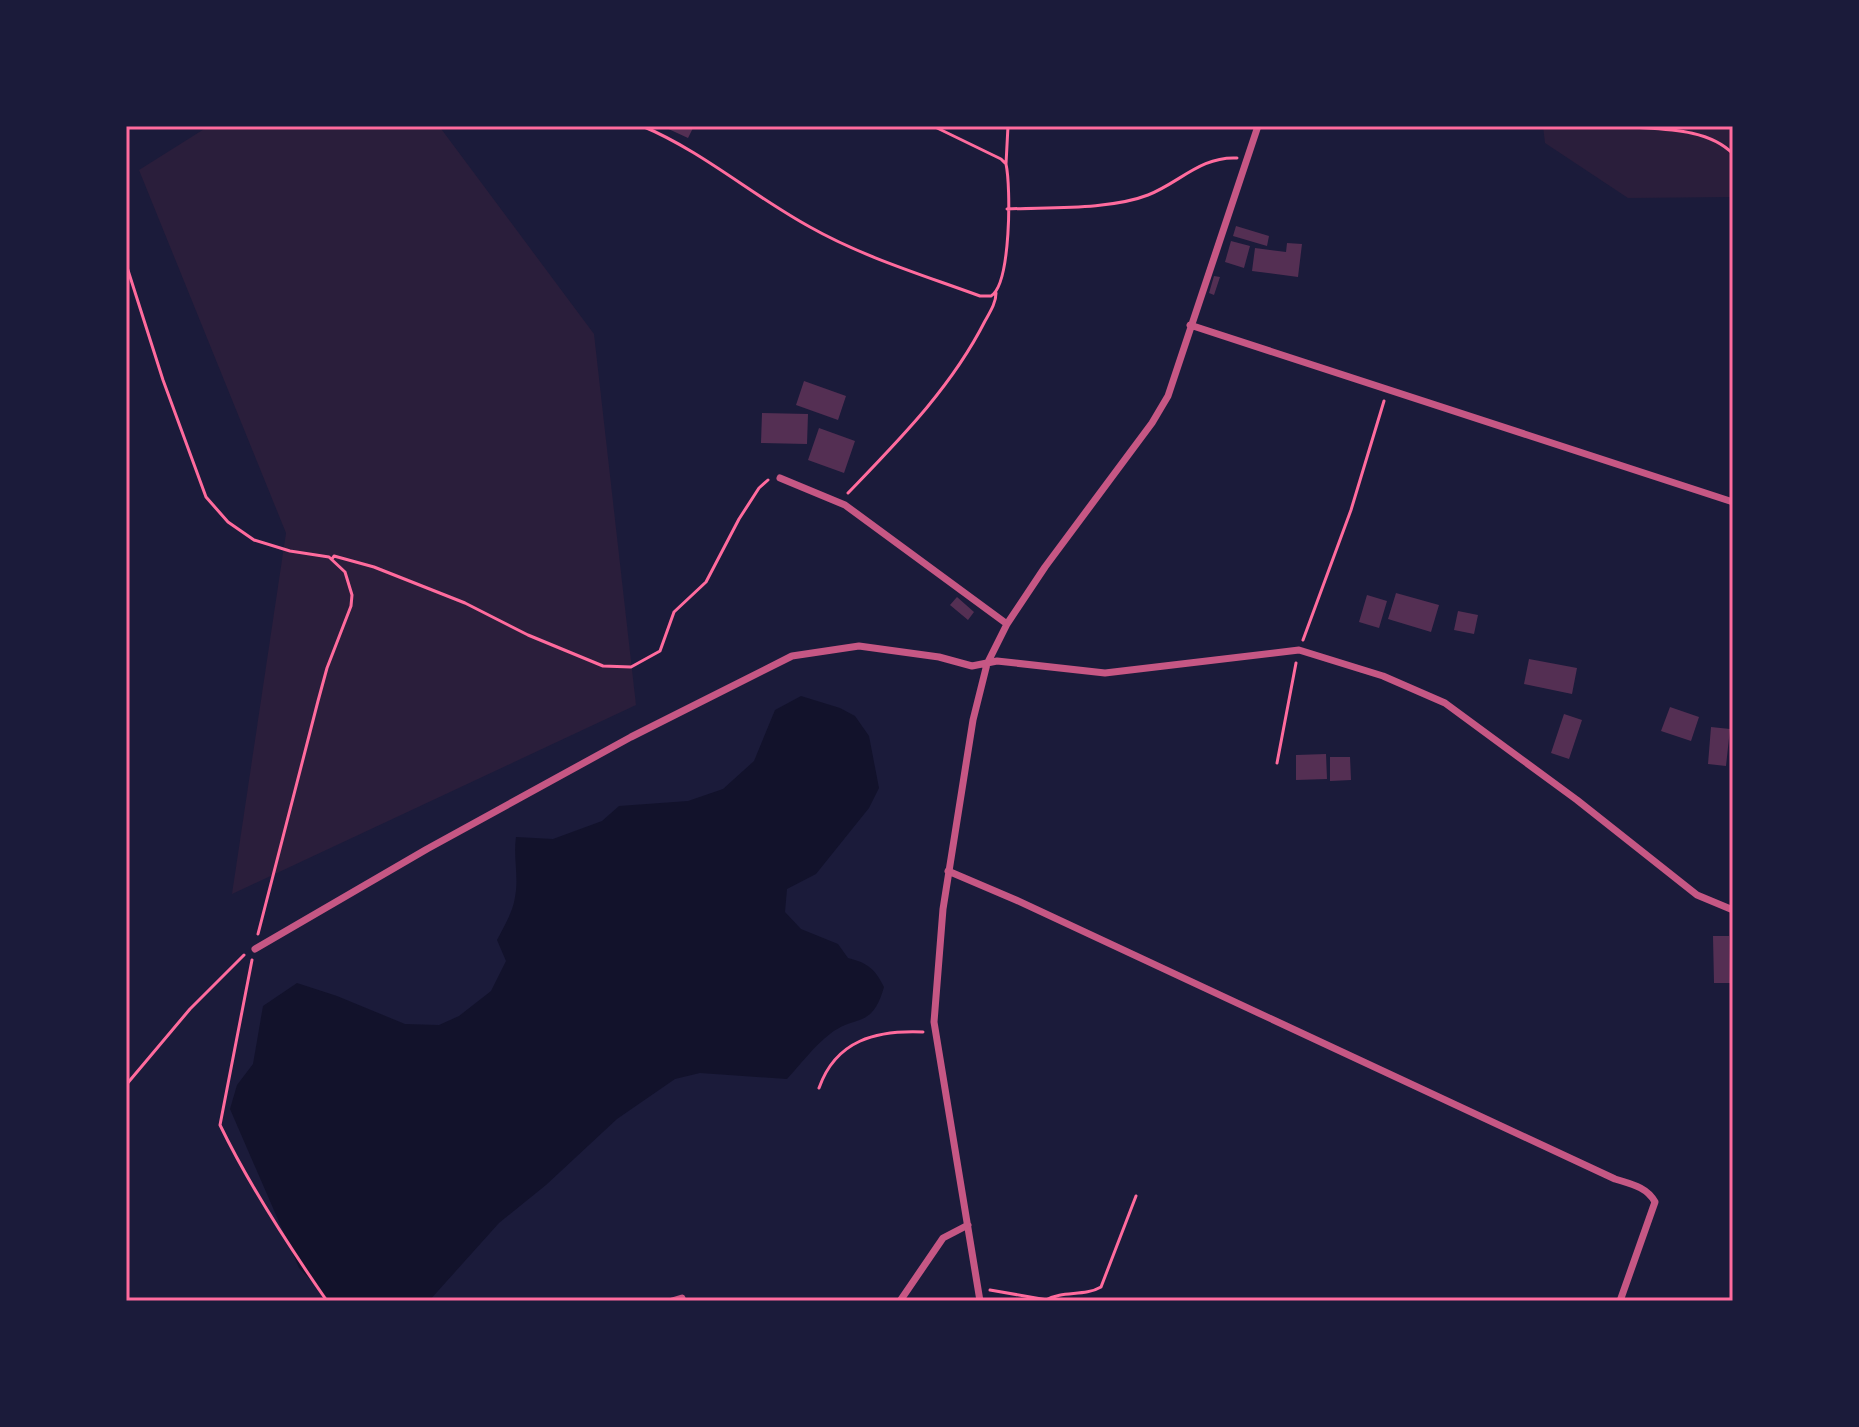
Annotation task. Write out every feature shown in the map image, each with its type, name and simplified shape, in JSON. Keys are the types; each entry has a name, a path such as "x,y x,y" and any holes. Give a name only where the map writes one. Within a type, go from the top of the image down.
{"street":[{"path":"980,1301 935,1032 934,1001 948,871 967,752 987,664 1007,624 1168,396 1258,126"},
{"path":"1190,325 1733,502"},
{"path":"780,478 840,502 1007,624"},
{"path":"255,949 427,849 618,744 792,656 859,646 939,657 972,666 1009,661 1105,673 1299,650 1383,676 1445,703 1577,800 1697,895 1733,910"},
{"path":"948,871 1651,1193 1655,1202 1620,1301"},
{"path":"900,1301 943,1238 968,1225"},
{"path":"672,1301 682,1298"}],"path":[{"path":"642,126 837,241 980,296 996,293"},
{"path":"933,126 1006,164"},
{"path":"840,502 954,375 995,303 1004,266 1008,126"},
{"path":"1619,126 1705,136 1726,146 1733,154"},
{"path":"1007,209 1129,200 1149,195 1187,171 1218,158 1245,159"},
{"path":"126,264 163,380 206,497 228,522 254,540 279,549 332,559 348,577 351,606 327,668 255,949 220,1125 230,1149 327,1301"},
{"path":"1277,763 1299,650 1351,510 1388,390"},
{"path":"332,559 334,556 356,560 465,603 528,635 603,666 631,667 660,651 674,612 706,582 759,488 770,479 780,478"},
{"path":"126,1085 190,1009 234,963 255,949"},
{"path":"819,1088 825,1071 851,1044 897,1031 935,1032"},
{"path":"1046,1300 1101,1287 1136,1196"},
{"path":"979,1288 1053,1301"}],"shaded area":[{"path":"209,126 439,126 594,334 636,705 232,894 286,533 139,170"},
{"path":"1543,126 1733,126 1733,197 1628,198 1545,143"},
{"path":"801,696 855,716 869,736 879,788 869,808 816,874 787,889 785,912 801,929 838,944 848,958 874,971 884,987 874,1010 830,1034 787,1079 700,1073 675,1079 617,1119 546,1185 499,1223 429,1301 331,1301 299,1268 230,1109 237,1085 253,1064 263,1006 297,983 405,1024 439,1025 459,1016 491,991 506,961 497,940 515,897 516,837 553,839 602,821 619,806 688,801 723,789 754,761 775,710"}],"building":[{"path":"662,126 694,126 688,138"},
{"path":"1236,226 1269,236 1267,246 1233,236"},
{"path":"1231,241 1250,246 1244,268 1225,262"},
{"path":"1287,243 1302,244 1298,277 1252,271 1255,248 1286,252"},
{"path":"1214,276 1220,277 1214,295 1209,293"},
{"path":"804,381 846,396 838,420 796,405"},
{"path":"762,413 808,414 807,444 761,443"},
{"path":"819,428 855,441 844,473 808,460"},
{"path":"1396,593 1439,605 1431,632 1388,619"},
{"path":"1367,595 1387,601 1379,628 1359,622"},
{"path":"957,597 974,612 968,620 950,605"},
{"path":"1458,611 1478,615 1474,634 1454,630"},
{"path":"1529,659 1577,668 1572,694 1524,684"},
{"path":"1670,707 1699,717 1691,741 1661,731"},
{"path":"1564,714 1582,720 1569,759 1551,753"},
{"path":"1711,727 1730,729 1726,766 1708,764"},
{"path":"1326,754 1327,779 1296,780 1296,755"},
{"path":"1330,757 1350,757 1351,780 1330,781"},
{"path":"1713,936 1729,936 1730,983 1714,983"}]}
